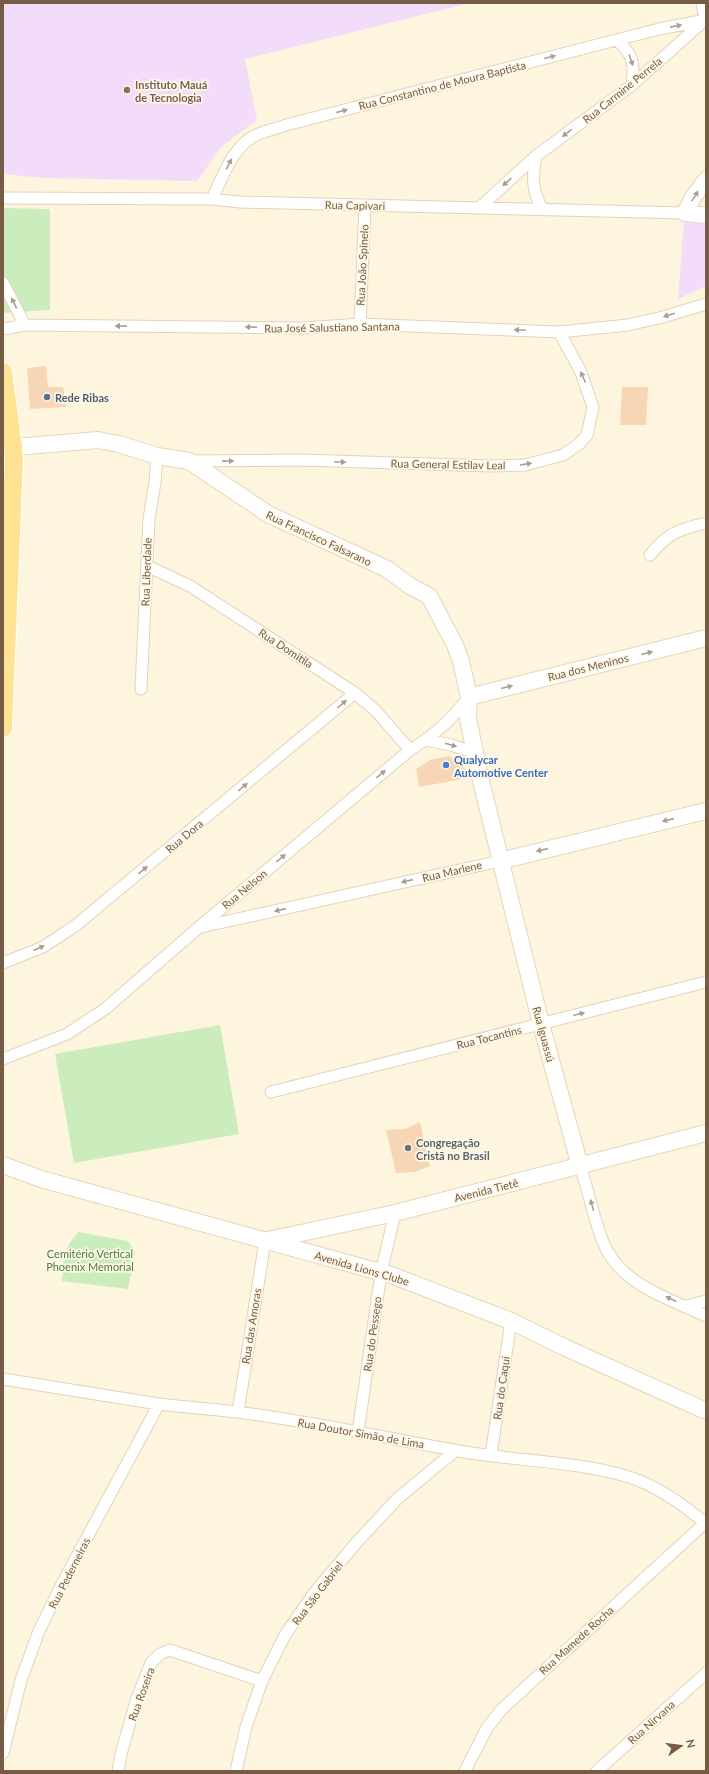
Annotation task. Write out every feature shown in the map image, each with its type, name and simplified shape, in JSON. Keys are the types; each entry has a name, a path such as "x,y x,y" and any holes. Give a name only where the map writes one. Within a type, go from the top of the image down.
{"main road":[{"path":"3,372 8,447 3,728"}],"street":[{"path":"702,3 706,20"},
{"name":"Rua Constantino de Moura Baptista","path":"212,199 232,158 242,145 255,136 286,125 659,29 706,20"},
{"name":"Rua Carmine Perrela","path":"479,208 536,156 632,85 706,20"},
{"path":"617,40 626,49 633,60 634,71 632,85"},
{"path":"536,156 532,179 537,200 543,210"},
{"path":"685,212 694,196 706,180"},
{"name":"Rua Capivari","path":"3,198 212,199 240,202 685,212 706,215"},
{"name":"Rua João Spinelo","path":"360,324 365,205"},
{"path":"3,283 24,325"},
{"name":"Rua José Salustiano Santana","path":"3,329 24,325 304,328 360,324 559,332 628,325 663,317 706,304"},
{"name":"Rua General Estilav Leal","path":"189,461 301,460 492,466 524,465 563,455 579,444 587,435 594,407 580,370 559,332"},
{"name":"Rua Francisco Falsarano","path":"8,447 98,440 119,444 157,456 189,461 268,514 387,569 410,586 429,596 455,645 461,661 469,697"},
{"name":"Rua Liberdade","path":"141,689 149,519 155,482 157,456"},
{"path":"650,555 662,540 681,529 706,523"},
{"name":"Rua Domitila","path":"147,566 190,586 355,693 376,711 410,750"},
{"name":"Rua dos Meninos","path":"469,697 706,638"},
{"name":"Rua Dora","path":"3,962 43,946 75,926 355,693"},
{"name":"Rua Nelson","path":"3,1059 67,1034 105,1009 198,928 410,750 426,740 449,721 469,697"},
{"name":"Rua Iguassú","path":"469,697 468,719 500,861 541,1024 600,1235 608,1253 617,1266 631,1279 706,1316"},
{"path":"426,740 452,745 475,752"},
{"name":"Rua Marlene","path":"198,928 500,861 706,811"},
{"name":"Rua Tocantins","path":"271,1092 706,982"},
{"name":"Avenida Tietê","path":"265,1241 395,1213 706,1133"},
{"name":"Avenida Lions Clube","path":"3,1165 41,1179 391,1275 511,1321 566,1348 706,1411"},
{"name":"Rua do Pessego","path":"358,1432 381,1272 395,1213"},
{"name":"Rua das Amoras","path":"238,1412 265,1241"},
{"path":"686,1306 706,1301"},
{"name":"Rua do Caqui","path":"491,1455 511,1321"},
{"name":"Rua Doutor Simão de Lima","path":"3,1379 159,1404 238,1412 358,1432 455,1451 546,1461 630,1477 656,1488 706,1524"},
{"name":"Rua Pederneiras","path":"3,1752 21,1680 39,1631 63,1582 159,1404"},
{"name":"Rua São Gabriel","path":"236,1771 246,1727 262,1681 285,1635 314,1593 398,1498 455,1451"},
{"name":"Rua Mamede Rocha","path":"466,1771 487,1728 502,1709 706,1524"},
{"name":"Rua Roseira","path":"118,1771 121,1754 136,1701 151,1663 160,1654 170,1650 262,1681"},
{"name":"Rua Nirvana","path":"596,1771 706,1673"}],"shaded area":[{"name":"Instituto Mauá de Tecnologia","path":"3,3 470,3 245,59 257,120 222,146 197,181 43,178 3,174"},
{"path":"684,221 706,222 706,286 678,299"}],"green space":[{"path":"3,208 50,209 50,310 3,313"},
{"path":"220,1025 239,1134 74,1163 55,1054"},
{"name":"Cemitério Vertical Phoenix Memorial","path":"79,1232 128,1241 135,1252 128,1289 62,1281 65,1254 70,1243"}],"building":[{"name":"Rede Ribas","path":"46,366 48,387 63,387 66,407 30,409 27,368"},
{"path":"622,387 648,387 646,425 620,425"},
{"path":"449,756 460,762 465,768 468,778 419,787 416,769 430,760"},
{"name":"Congregação Cristã no Brasil","path":"420,1122 430,1166 415,1172 396,1173 386,1130 405,1129"}],"place":[{"name":"Instituto Mauá de Tecnologia","path":"127,90"},
{"name":"Rede Ribas","path":"47,397"},
{"name":"Qualycar Automotive Center","path":"446,765"},
{"name":"Congregação Cristã no Brasil","path":"408,1148"}]}
